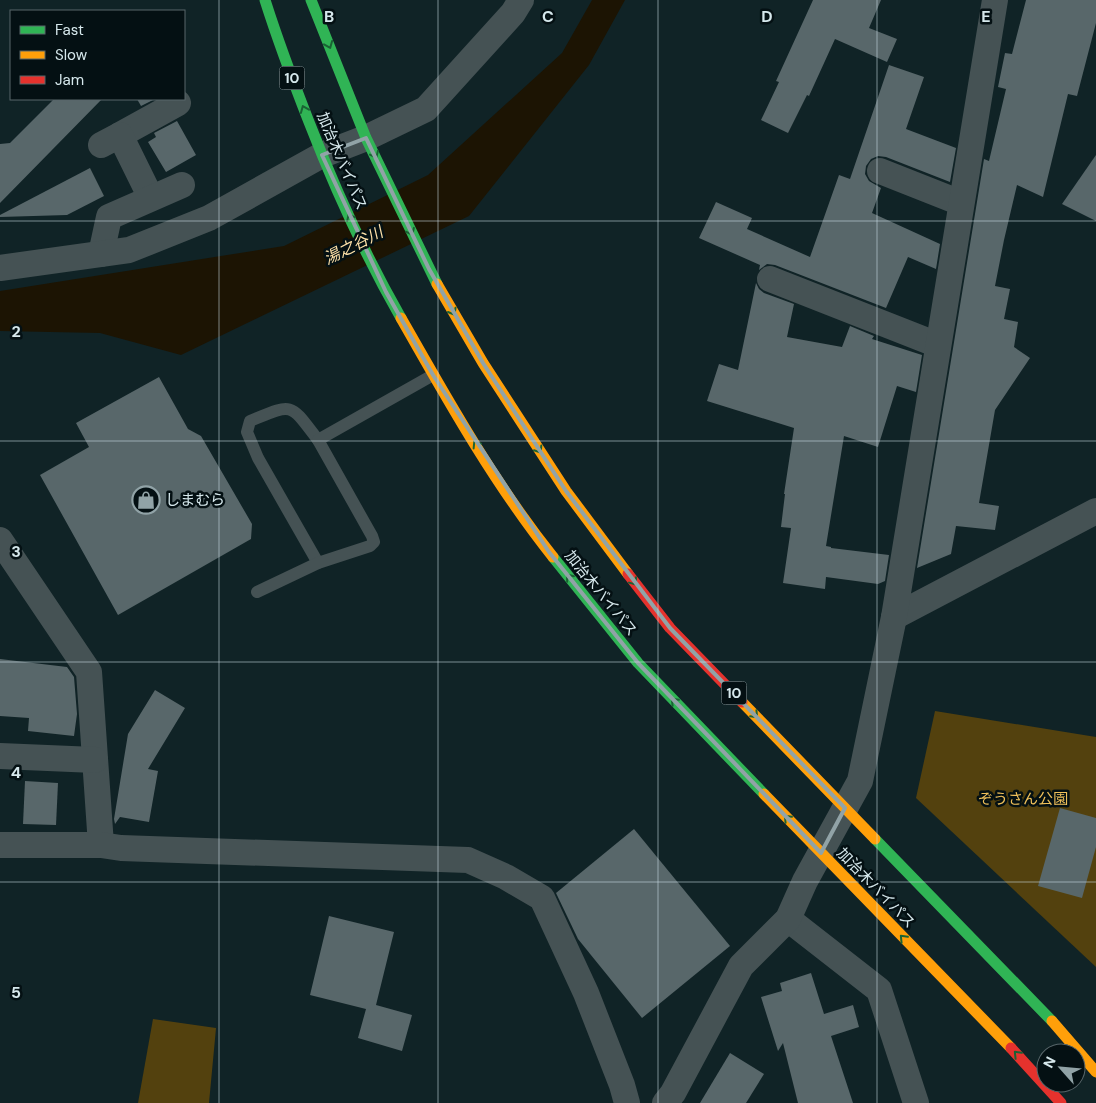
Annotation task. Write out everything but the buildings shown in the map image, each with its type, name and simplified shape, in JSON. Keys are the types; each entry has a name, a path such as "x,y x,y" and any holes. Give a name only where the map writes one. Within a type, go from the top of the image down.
{"highway":[{"name":"加治木バイパス","path":"265,0 279,46 334,185 386,292 433,375 498,479 549,552 638,664 1020,1057 1061,1103"},
{"name":"10","path":"311,0 366,138 429,269 483,363 561,484 636,586 670,628 1068,1038 1096,1072"}],"street":[{"path":"0,268 129,250 209,218 322,155 366,138 426,108 513,13 522,0"},
{"path":"672,1100 741,966 788,919 860,781 894,617 995,0"},
{"path":"151,198 111,140 178,103"},
{"path":"880,171 961,203"},
{"path":"101,254 109,216 182,185"},
{"path":"770,279 938,345"},
{"path":"894,617 1096,511"},
{"path":"0,540 89,672 101,845"},
{"path":"0,756 95,760"},
{"path":"0,845 101,845 122,848 468,860 506,877 542,898 586,994 622,1085 627,1103"},
{"path":"788,919 879,990 916,1103"}],"lane":[{"path":"318,440 433,375"},
{"path":"257,592 318,563 370,546 374,542 318,440 299,414 289,408 280,408 250,421 247,432 258,458 318,563"}],"highlighted area":[{"path":"366,138 429,269 483,363 566,491 670,628 845,808 821,853 638,663 549,552 433,375 386,292 322,155"}],"green space":[{"name":"ぞうさん公園","path":"935,711 1096,737 1096,967 916,798"},
{"path":"153,1019 216,1028 209,1103 138,1103"}],"water":[{"name":"湯之谷川","path":"592,0 625,0 589,65 469,216 181,355 100,333 0,331 0,291 284,246 428,175 562,53"}],"traffic: fast":[{"path":"265,0 291,76 329,172 351,222 401,318"},
{"path":"311,0 366,138 437,284"},
{"path":"553,557 638,663 764,794"},
{"path":"875,839 1052,1021"}],"traffic: slow":[{"path":"437,284 483,363 566,491 628,574"},
{"path":"401,318 491,470 531,529 553,557"},
{"path":"742,702 875,839"},
{"path":"764,794 1011,1048"},
{"path":"1052,1021 1096,1072"}],"traffic: jam":[{"path":"628,574 670,628 742,702"},
{"path":"1011,1048 1061,1103"}],"place":[{"name":"しまむら","path":"146,500"}]}
